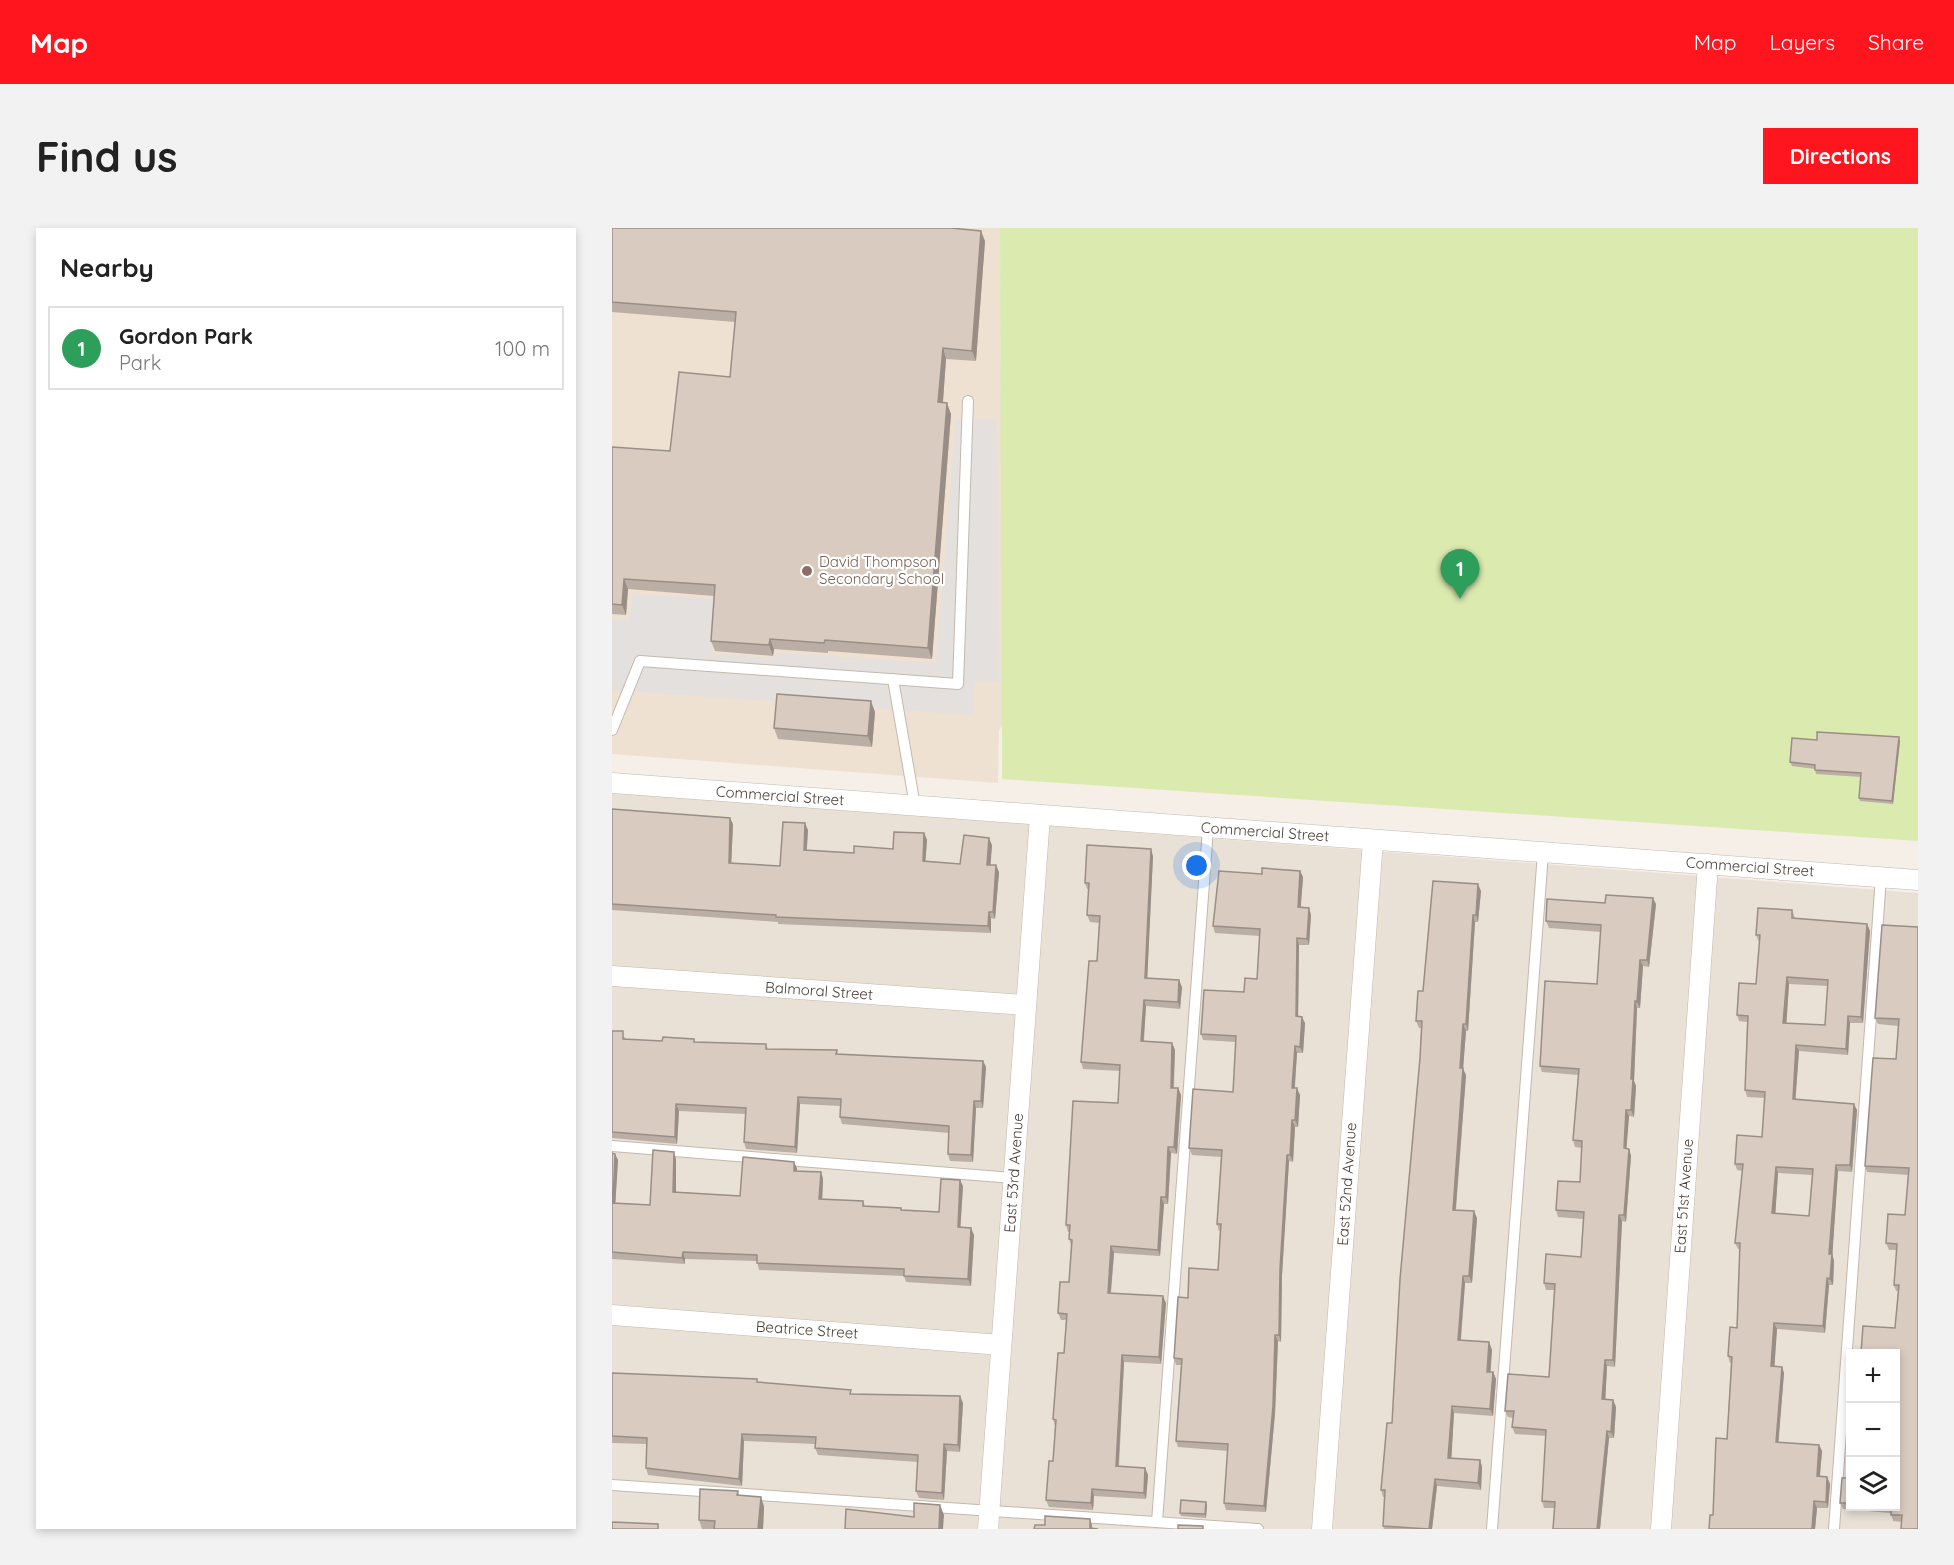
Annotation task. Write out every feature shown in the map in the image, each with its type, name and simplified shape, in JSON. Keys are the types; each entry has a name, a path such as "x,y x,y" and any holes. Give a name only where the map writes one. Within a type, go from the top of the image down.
{"street":[{"name":"Commercial Street","path":"612,783 1918,880"},
{"name":"East 53rd Avenue","path":"988,1520 1040,816"},
{"name":"East 52nd Avenue","path":"1322,1529 1373,840"},
{"name":"East 51st Avenue","path":"1661,1529 1708,864"},
{"name":"Balmoral Street","path":"612,976 1026,1005"},
{"name":"Beatrice Street","path":"612,1315 1001,1345"}],"lane":[{"path":"612,730 640,661 958,684 969,400"},
{"path":"893,680 915,806"},
{"path":"1157,1521 1208,828"},
{"path":"1492,1529 1543,853"},
{"path":"1834,1529 1881,877"},
{"path":"612,1146 1013,1178"},
{"path":"612,1485 988,1520 1157,1521 1258,1529"}],"shaded area":[{"name":"David Thompson Secondary School","path":"612,228 1000,228 1003,724 999,730 998,783 612,754"},
{"path":"956,419 996,419 999,682 974,682 973,715 612,690 612,619 630,620 633,594 715,599 712,654 776,658 777,653 936,663"},
{"path":"612,792 1918,893 1918,1529 612,1529"}],"green space":[{"path":"1000,228 1918,228 1918,841 1002,779"}],"building":[{"path":"612,228 951,228 981,231 972,351 943,348 938,402 947,403 928,648 825,640 824,643 770,639 769,645 711,641 715,585 624,579 622,605 612,604 612,447 670,451 679,372 730,377 736,312 612,302"},
{"path":"777,694 871,701 868,736 774,728"},
{"path":"1817,732 1899,737 1892,801 1859,798 1861,773 1815,770 1815,765 1790,762 1792,738 1817,740"},
{"path":"612,809 730,818 729,863 780,866 783,822 805,823 804,850 854,853 854,846 893,849 894,832 924,833 923,861 960,864 964,835 989,838 987,865 996,865 993,912 989,912 988,926 776,917 776,915 612,904"},
{"path":"1087,845 1151,849 1145,978 1179,980 1178,1002 1144,1000 1141,1041 1172,1043 1171,1088 1178,1088 1174,1147 1168,1147 1166,1197 1161,1197 1158,1250 1111,1246 1108,1293 1163,1296 1159,1357 1122,1355 1116,1466 1145,1468 1144,1493 1092,1489 1091,1503 1046,1500 1049,1461 1053,1461 1056,1420 1053,1419 1058,1353 1064,1353 1067,1314 1058,1313 1060,1282 1069,1282 1072,1240 1069,1239 1070,1225 1066,1225 1073,1101 1118,1103 1120,1065 1081,1062 1089,961 1097,961 1100,916 1087,915 1089,883 1085,883"},
{"path":"1262,868 1300,871 1298,907 1309,908 1307,939 1297,938 1296,1016 1302,1017 1300,1047 1295,1046 1292,1088 1297,1088 1295,1120 1292,1120 1290,1155 1287,1155 1280,1269 1279,1335 1275,1335 1273,1406 1264,1506 1224,1503 1228,1444 1176,1441 1182,1359 1174,1358 1178,1297 1188,1298 1189,1268 1218,1270 1221,1224 1217,1224 1222,1150 1189,1148 1193,1089 1233,1092 1236,1036 1201,1034 1204,990 1244,992 1245,978 1257,979 1260,929 1213,926 1219,871 1262,874"},
{"path":"1433,881 1478,884 1476,915 1473,915 1466,1024 1463,1024 1460,1068 1463,1068 1453,1210 1474,1211 1469,1276 1463,1276 1458,1340 1489,1342 1487,1372 1493,1372 1490,1409 1452,1406 1448,1458 1480,1460 1478,1483 1435,1479 1429,1529 1383,1526 1385,1490 1381,1490 1387,1423 1392,1423 1400,1279 1420,1058 1422,1021 1416,1021 1418,991 1423,991"},
{"path":"1606,895 1653,898 1647,960 1640,960 1637,1002 1635,1001 1631,1110 1626,1110 1624,1148 1629,1149 1624,1215 1619,1215 1613,1360 1605,1360 1602,1399 1613,1400 1611,1432 1607,1431 1597,1529 1553,1529 1555,1502 1542,1501 1546,1430 1512,1427 1514,1411 1505,1411 1508,1374 1549,1377 1555,1284 1544,1283 1546,1254 1581,1257 1584,1212 1556,1210 1558,1181 1580,1182 1582,1141 1573,1140 1579,1069 1540,1066 1543,1014 1545,981 1597,984 1601,925 1546,921 1547,899 1605,903"},
{"path":"1758,908 1792,910 1792,918 1867,924 1861,1017 1848,1016 1846,1049 1796,1045 1793,1099 1854,1104 1850,1165 1836,1165 1829,1254 1832,1254 1830,1279 1827,1278 1823,1326 1774,1323 1771,1366 1782,1367 1776,1442 1819,1445 1817,1476 1827,1477 1826,1502 1814,1501 1812,1529 1709,1529 1710,1515 1713,1515 1716,1438 1727,1439 1732,1357 1728,1356 1730,1327 1737,1328 1740,1243 1735,1243 1743,1164 1735,1164 1737,1135 1762,1137 1765,1092 1745,1090 1748,1016 1737,1015 1739,983 1756,984 1760,935 1756,935","holes":["1787,977 1828,980 1825,1025 1783,1023","1776,1167 1813,1169 1809,1216 1772,1213"]},
{"path":"1882,925 1918,927 1918,1529 1901,1529 1902,1515 1891,1515 1891,1511 1900,1511 1900,1349 1861,1349 1863,1326 1895,1328 1899,1285 1894,1285 1897,1244 1886,1243 1888,1214 1905,1215 1909,1168 1865,1166 1873,1058 1896,1059 1899,1019 1875,1018"},
{"path":"612,1031 623,1031 623,1039 662,1041 663,1037 694,1039 694,1042 766,1044 766,1049 837,1050 836,1054 983,1061 981,1101 974,1101 971,1155 948,1154 949,1126 840,1117 841,1099 798,1097 795,1147 744,1142 746,1108 676,1104 675,1137 612,1132"},
{"path":"653,1150 674,1152 673,1192 740,1196 743,1157 794,1162 794,1171 821,1172 819,1199 863,1201 863,1206 939,1212 941,1179 960,1180 958,1227 971,1228 968,1279 904,1276 904,1269 757,1263 757,1255 683,1252 682,1258 612,1252 612,1153 615,1154 613,1203 650,1205"},
{"path":"612,1373 757,1379 757,1382 851,1390 850,1394 960,1396 958,1445 944,1444 942,1493 916,1491 918,1455 815,1448 816,1437 742,1434 739,1479 646,1468 647,1438 612,1436"},
{"path":"1842,1478 1846,1478 1846,1503 1840,1503"},
{"path":"700,1489 738,1491 737,1495 761,1497 758,1529 714,1529 715,1521 699,1520"},
{"path":"1181,1500 1206,1502 1205,1514 1180,1513"},
{"path":"914,1503 940,1505 939,1529 845,1529 846,1509 914,1517"},
{"path":"1045,1516 1090,1519 1090,1528 1098,1529 1034,1529 1035,1525 1045,1525"},
{"path":"612,1522 658,1524 658,1529 612,1529"},
{"path":"1178,1525 1203,1526 1203,1529 1178,1529"}],"place":[{"name":"David Thompson Secondary School","path":"807,571"},
{"name":"Gordon Park","path":"1460,599"}]}
